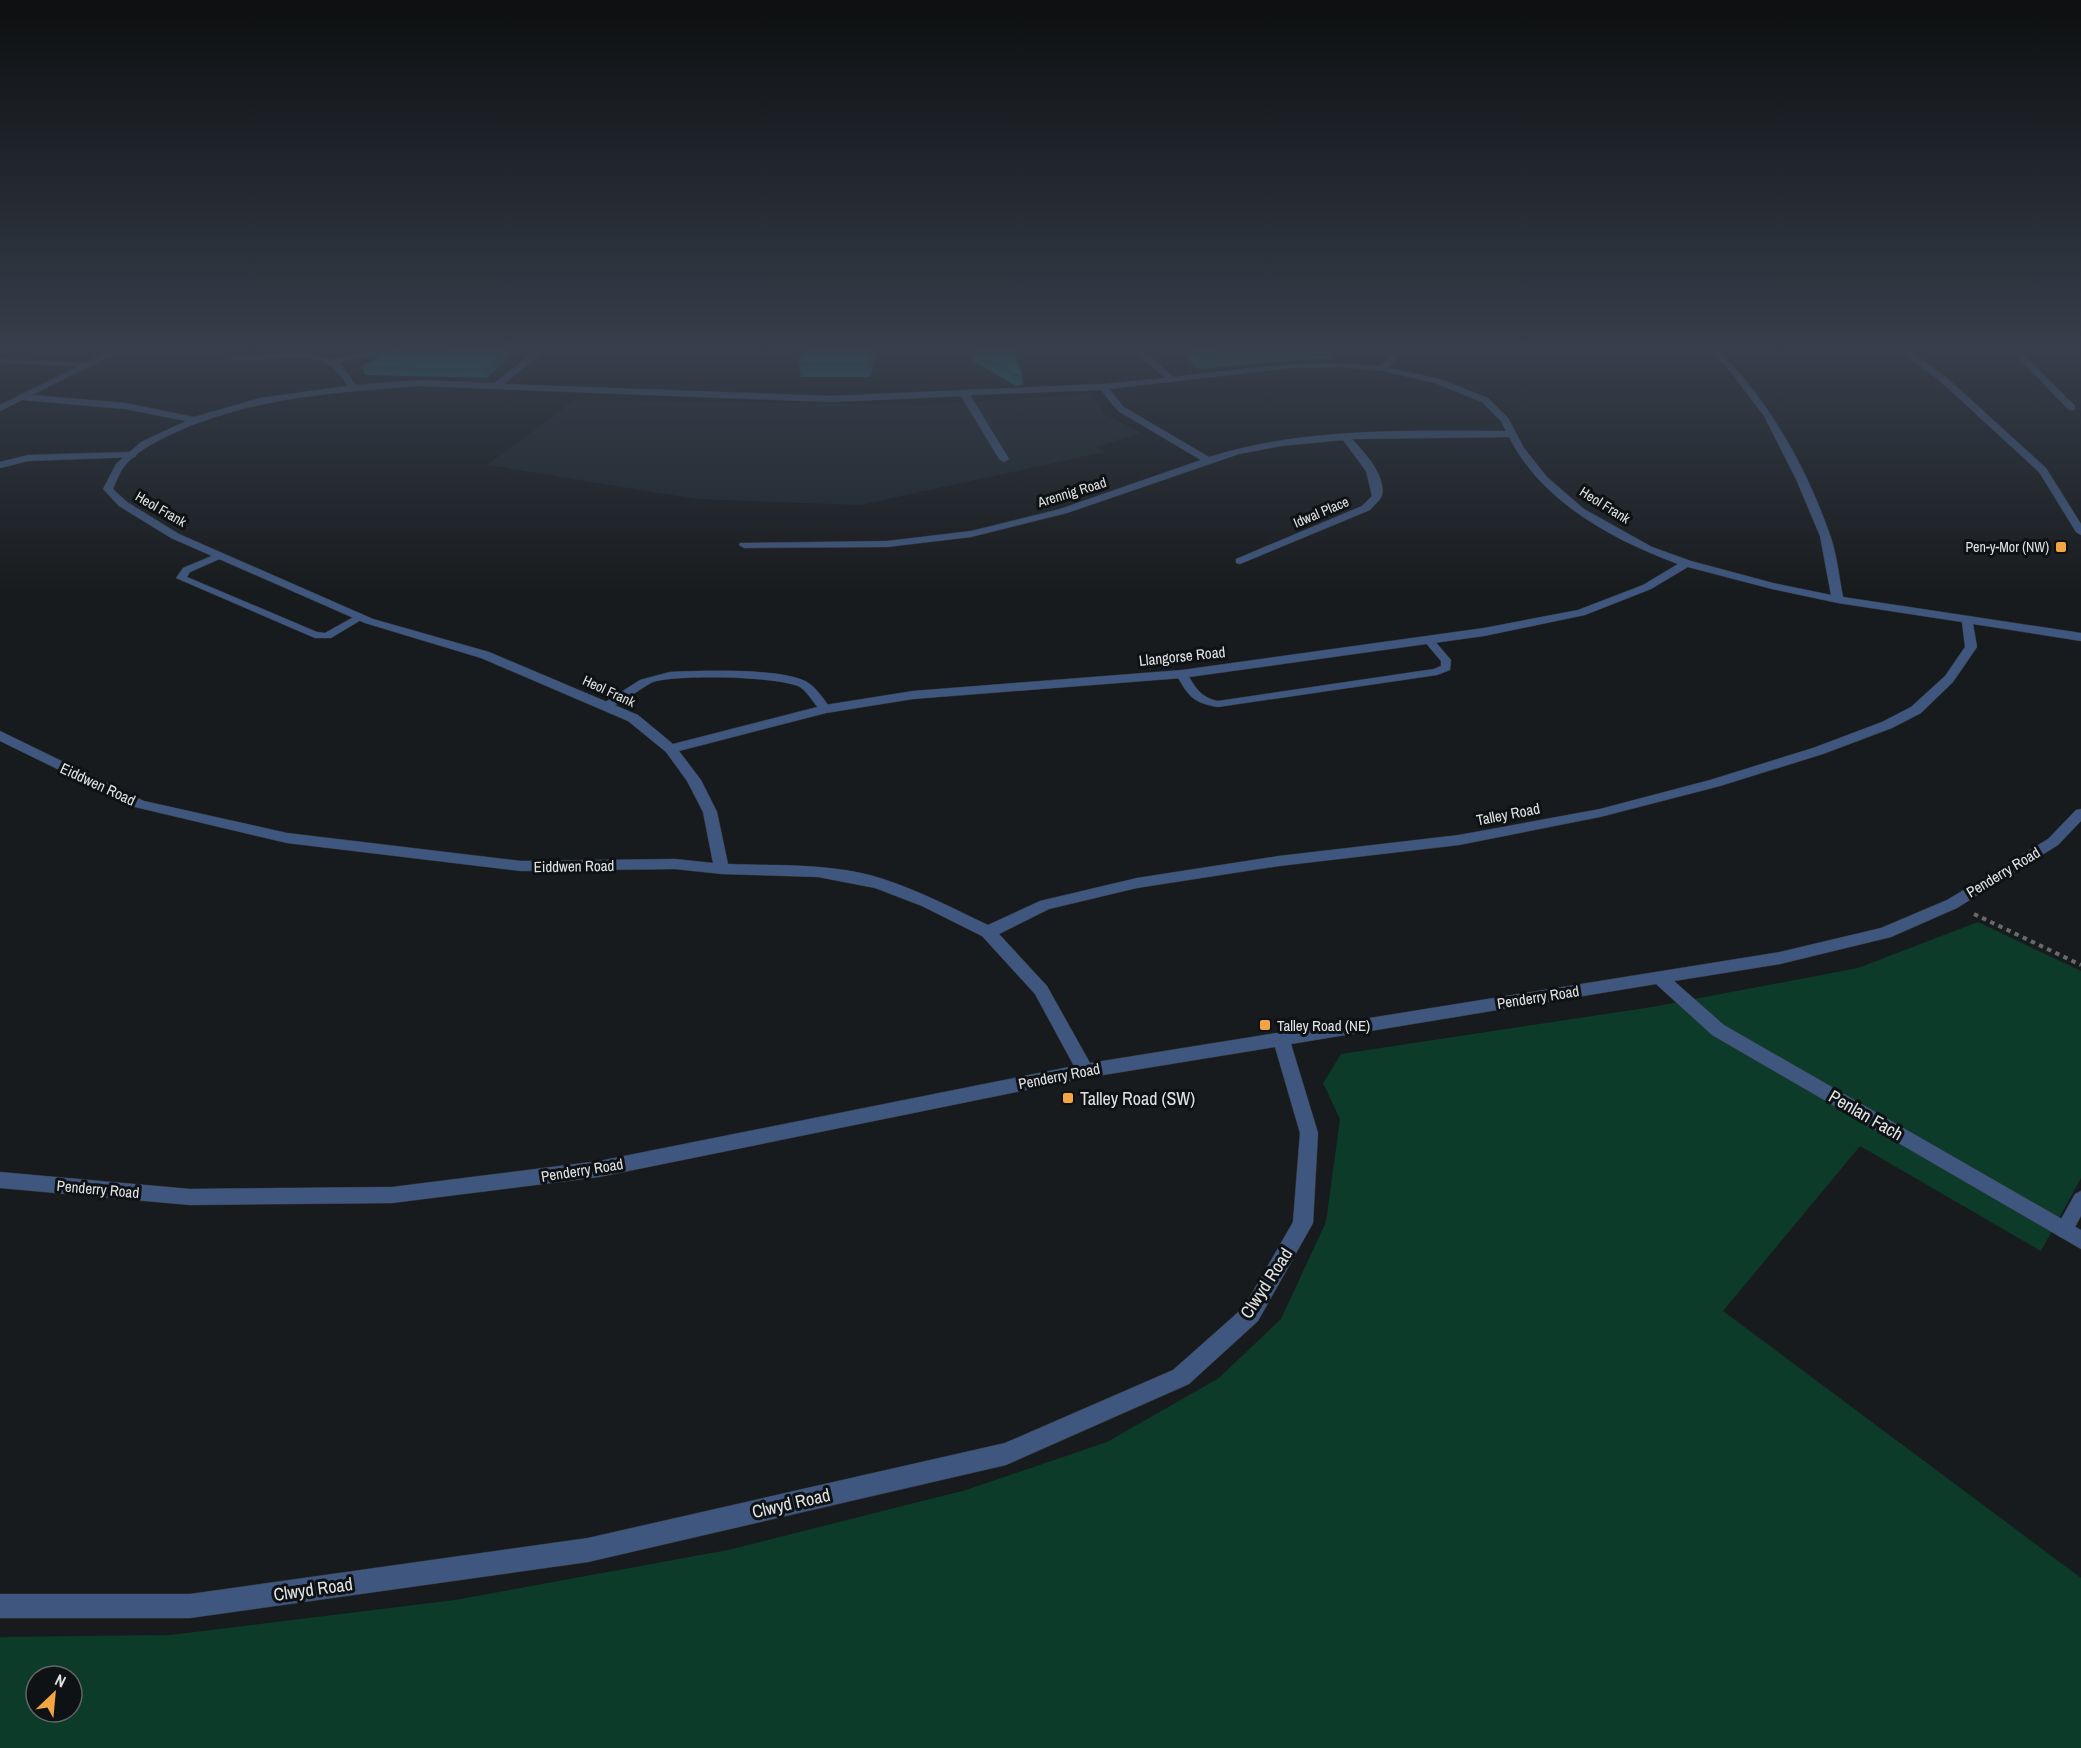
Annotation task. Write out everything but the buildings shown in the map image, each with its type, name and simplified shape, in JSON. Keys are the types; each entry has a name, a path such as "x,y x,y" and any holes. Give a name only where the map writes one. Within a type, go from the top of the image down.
{"street":[{"name":"Heol Frank","path":"175,430 144,444 118,466 108,489 123,504 166,531 361,617 485,655 633,718 672,749 694,780 710,812 722,869"},
{"path":"986,430 1004,459"},
{"path":"1155,430 1208,460"},
{"name":"Heol Frank","path":"1509,430 1544,479 1580,511 1648,549 1687,563 1772,586 1838,600 2081,637"},
{"path":"1775,430 1801,479 1825,536 1838,600"},
{"path":"1999,430 2043,470 2081,532"},
{"name":"Arennig Road","path":"744,545 872,545 970,535 1096,500 1208,460 1286,443 1392,433 1511,434"},
{"name":"Idwal Place","path":"1240,561 1366,508 1377,496 1377,482 1365,459 1345,437"},
{"name":"Llangorse Road","path":"672,749 825,709 924,694 1182,674 1429,641 1581,613 1647,587 1687,563"},
{"name":"Talley Road","path":"988,932 1045,905 1137,883 1279,861 1482,836 1600,813 1715,783 1818,751 1887,725 1916,710 1949,679 1971,647 1967,620"},
{"name":"Eiddwen Road","path":"0,735 17,746 140,804 287,838 521,866 675,864 722,869 819,872 878,883 927,902 988,932 1041,990 1085,1071"},
{"name":"Penderry Road","path":"0,1180 190,1197 392,1195 598,1169 1085,1071 1780,958 1885,933 1952,904 2054,842 2081,813"},
{"name":"Penlan Fach","path":"1660,978 1718,1030 2081,1240"},
{"name":"Clwyd Road","path":"0,1606 190,1606 588,1550 1006,1454 1181,1377 1251,1314 1303,1223 1309,1133 1281,1038"}],"lane":[{"path":"0,465 28,458 132,455"},
{"path":"219,556 186,570 181,578 315,635 327,636 361,617"},
{"path":"1182,674 1195,697 1204,702 1218,704 1437,672 1446,668 1446,660 1429,641"},
{"path":"605,706 659,677 688,675 789,679 807,686 814,699 825,709"},
{"path":"2064,1230 2081,1199"}],"path":[{"path":"1952,904 2081,965"}],"shaded area":[{"path":"535,430 1134,430 1141,433 1095,447 1105,452 860,505 696,499 487,465"}],"green space":[{"path":"1978,922 2081,971 2081,1178 2041,1251 1860,1146 1723,1311 2081,1578 2081,1748 0,1748 0,1637 170,1635 455,1600 728,1550 966,1490 1107,1442 1219,1378 1281,1319 1326,1222 1340,1119 1323,1083 1341,1054 1652,1007 1858,968"}],"place":[{"name":"Pen-y-Mor (NW)","path":"2061,547"},
{"name":"Talley Road (NE)","path":"1265,1025"},
{"name":"Talley Road (SW)","path":"1068,1098"}]}
